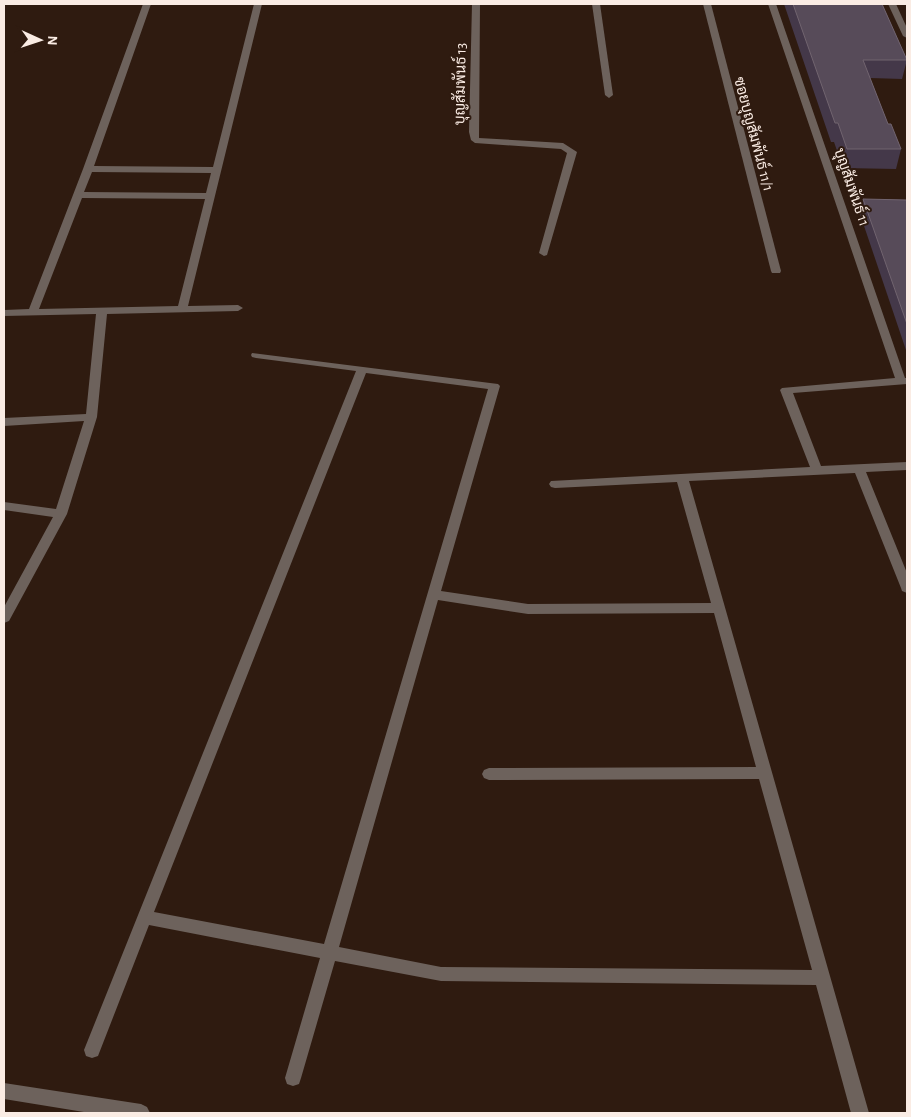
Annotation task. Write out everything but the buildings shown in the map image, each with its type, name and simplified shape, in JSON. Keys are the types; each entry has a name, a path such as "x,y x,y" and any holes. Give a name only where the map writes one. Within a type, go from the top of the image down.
{"street":[{"path":"33,312 88,169 147,4"},
{"path":"182,309 258,4"},
{"name":"บุญสัมพันธ์ 13","path":"476,4 473,132 475,140 563,146 572,152 544,252"},
{"path":"596,4 609,95"},
{"name":"ซอยบุญสัมพันธ์ 11/1","path":"707,4 776,271"},
{"name":"บุญสัมพันธ์ 11","path":"772,4 904,381"},
{"path":"892,4 904,20 907,36"},
{"path":"88,169 216,170"},
{"path":"78,194 209,196"},
{"path":"4,313 238,308"},
{"path":"4,618 61,514 91,416 102,311"},
{"path":"256,355 494,386 293,1078"},
{"path":"92,1050 362,369"},
{"path":"817,470 786,390 904,381"},
{"path":"4,422 91,416"},
{"path":"555,484 907,466"},
{"path":"859,468 907,588"},
{"path":"682,477 860,1113"},
{"path":"4,506 61,514"},
{"path":"434,595 528,609 719,608"},
{"path":"489,774 765,773"},
{"path":"144,917 441,974 822,978"},
{"path":"4,1092 141,1113"}]}
